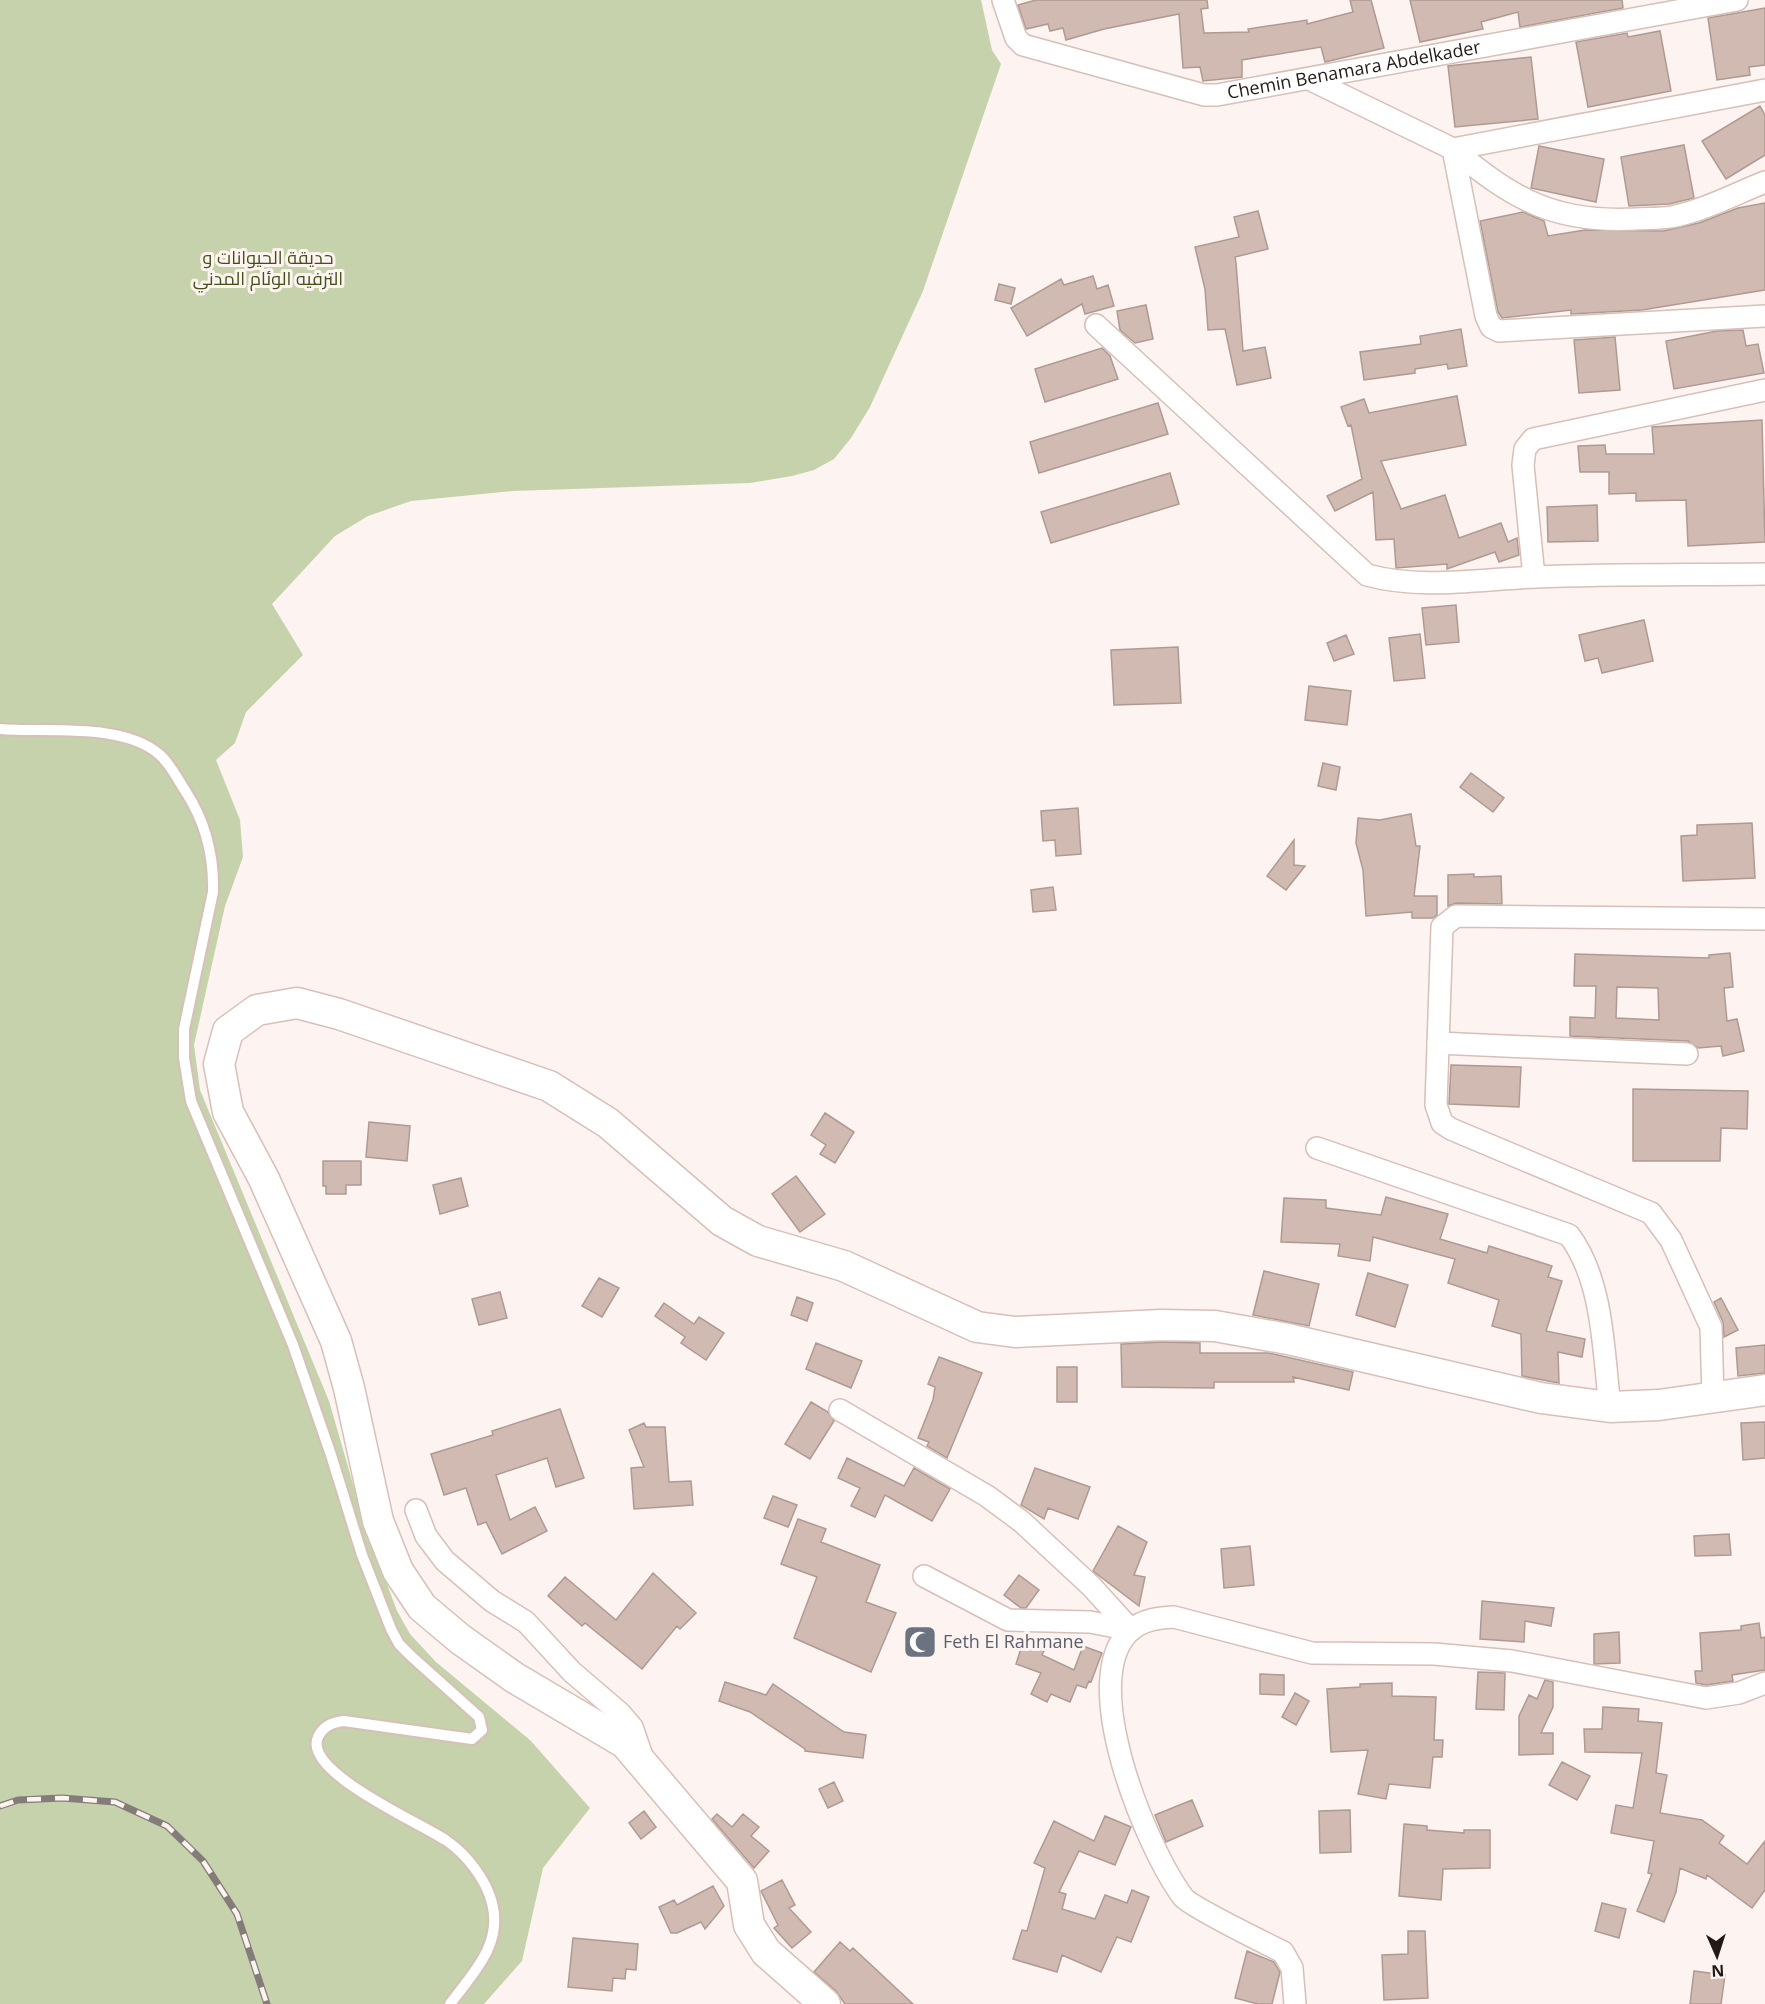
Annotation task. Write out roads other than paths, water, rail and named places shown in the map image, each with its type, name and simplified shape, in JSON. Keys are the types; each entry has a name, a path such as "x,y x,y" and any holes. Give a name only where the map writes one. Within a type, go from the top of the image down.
{"street":[{"name":"Chemin Benamara Abdelkader","path":"1003,0 1016,38 1023,45 1204,95 1217,95 1737,0"},
{"path":"1309,78 1453,149 1492,182 1542,209 1599,221 1670,217 1765,182"},
{"path":"1453,149 1765,90"},
{"path":"1453,149 1486,316 1491,327 1499,331 1765,316"},
{"path":"1096,325 1367,575 1390,581 1414,582 1534,577 1765,574"},
{"path":"1534,577 1523,465 1525,449 1533,439 1765,390"},
{"path":"1713,1398 1711,1327 1671,1240 1651,1213 1451,1129 1443,1123 1436,1105 1442,927 1456,916 1765,919"},
{"path":"825,2004 766,1952 749,1925 742,1881 625,1743 514,1678 460,1639 422,1607 398,1571 378,1521 349,1388 336,1341 264,1179 228,1112 219,1064 228,1031 257,1010 297,1003 329,1011 549,1086 608,1123 731,1226 758,1241 844,1266 977,1327 1015,1332 1161,1325 1215,1326 1288,1339 1541,1398 1610,1407 1659,1405 1765,1390"},
{"path":"1438,1043 1687,1054"},
{"path":"1317,1148 1569,1235 1578,1247 1595,1293 1610,1407"},
{"path":"840,1410 996,1502 1022,1522 1091,1586 1131,1630"},
{"path":"416,1510 426,1536 445,1562 492,1601 526,1622 572,1672 620,1713 632,1727 646,1765"},
{"path":"924,1576 1008,1620 1090,1622 1131,1630"},
{"path":"1295,2004 1292,1968 1282,1952 1185,1899 1156,1853 1135,1807 1112,1717 1109,1677 1122,1644 1131,1630 1151,1619 1174,1617 1312,1653 1434,1654 1512,1660 1706,1698 1739,1693 1765,1683"}],"lane":[{"path":"0,729 93,732 138,741 161,756 171,769 199,815 208,837 213,892 183,1029 184,1058 191,1101 296,1355 331,1455 362,1555 391,1629 411,1656 479,1717 483,1724 482,1730 472,1739 344,1721 328,1725 316,1739 316,1748 325,1765 342,1780 448,1841 467,1859 486,1887 492,1902 493,1943 450,2004"}],"railway":[{"path":"0,1806 18,1800 62,1798 115,1802 167,1826 203,1861 237,1914 267,2004"}],"place":[{"name":"Feth El Rahmane","path":"920,1642"}],"park label":[{"name":"حديقة الحيوانات و الترفيه الوئام المدني","path":"268,268"}]}
